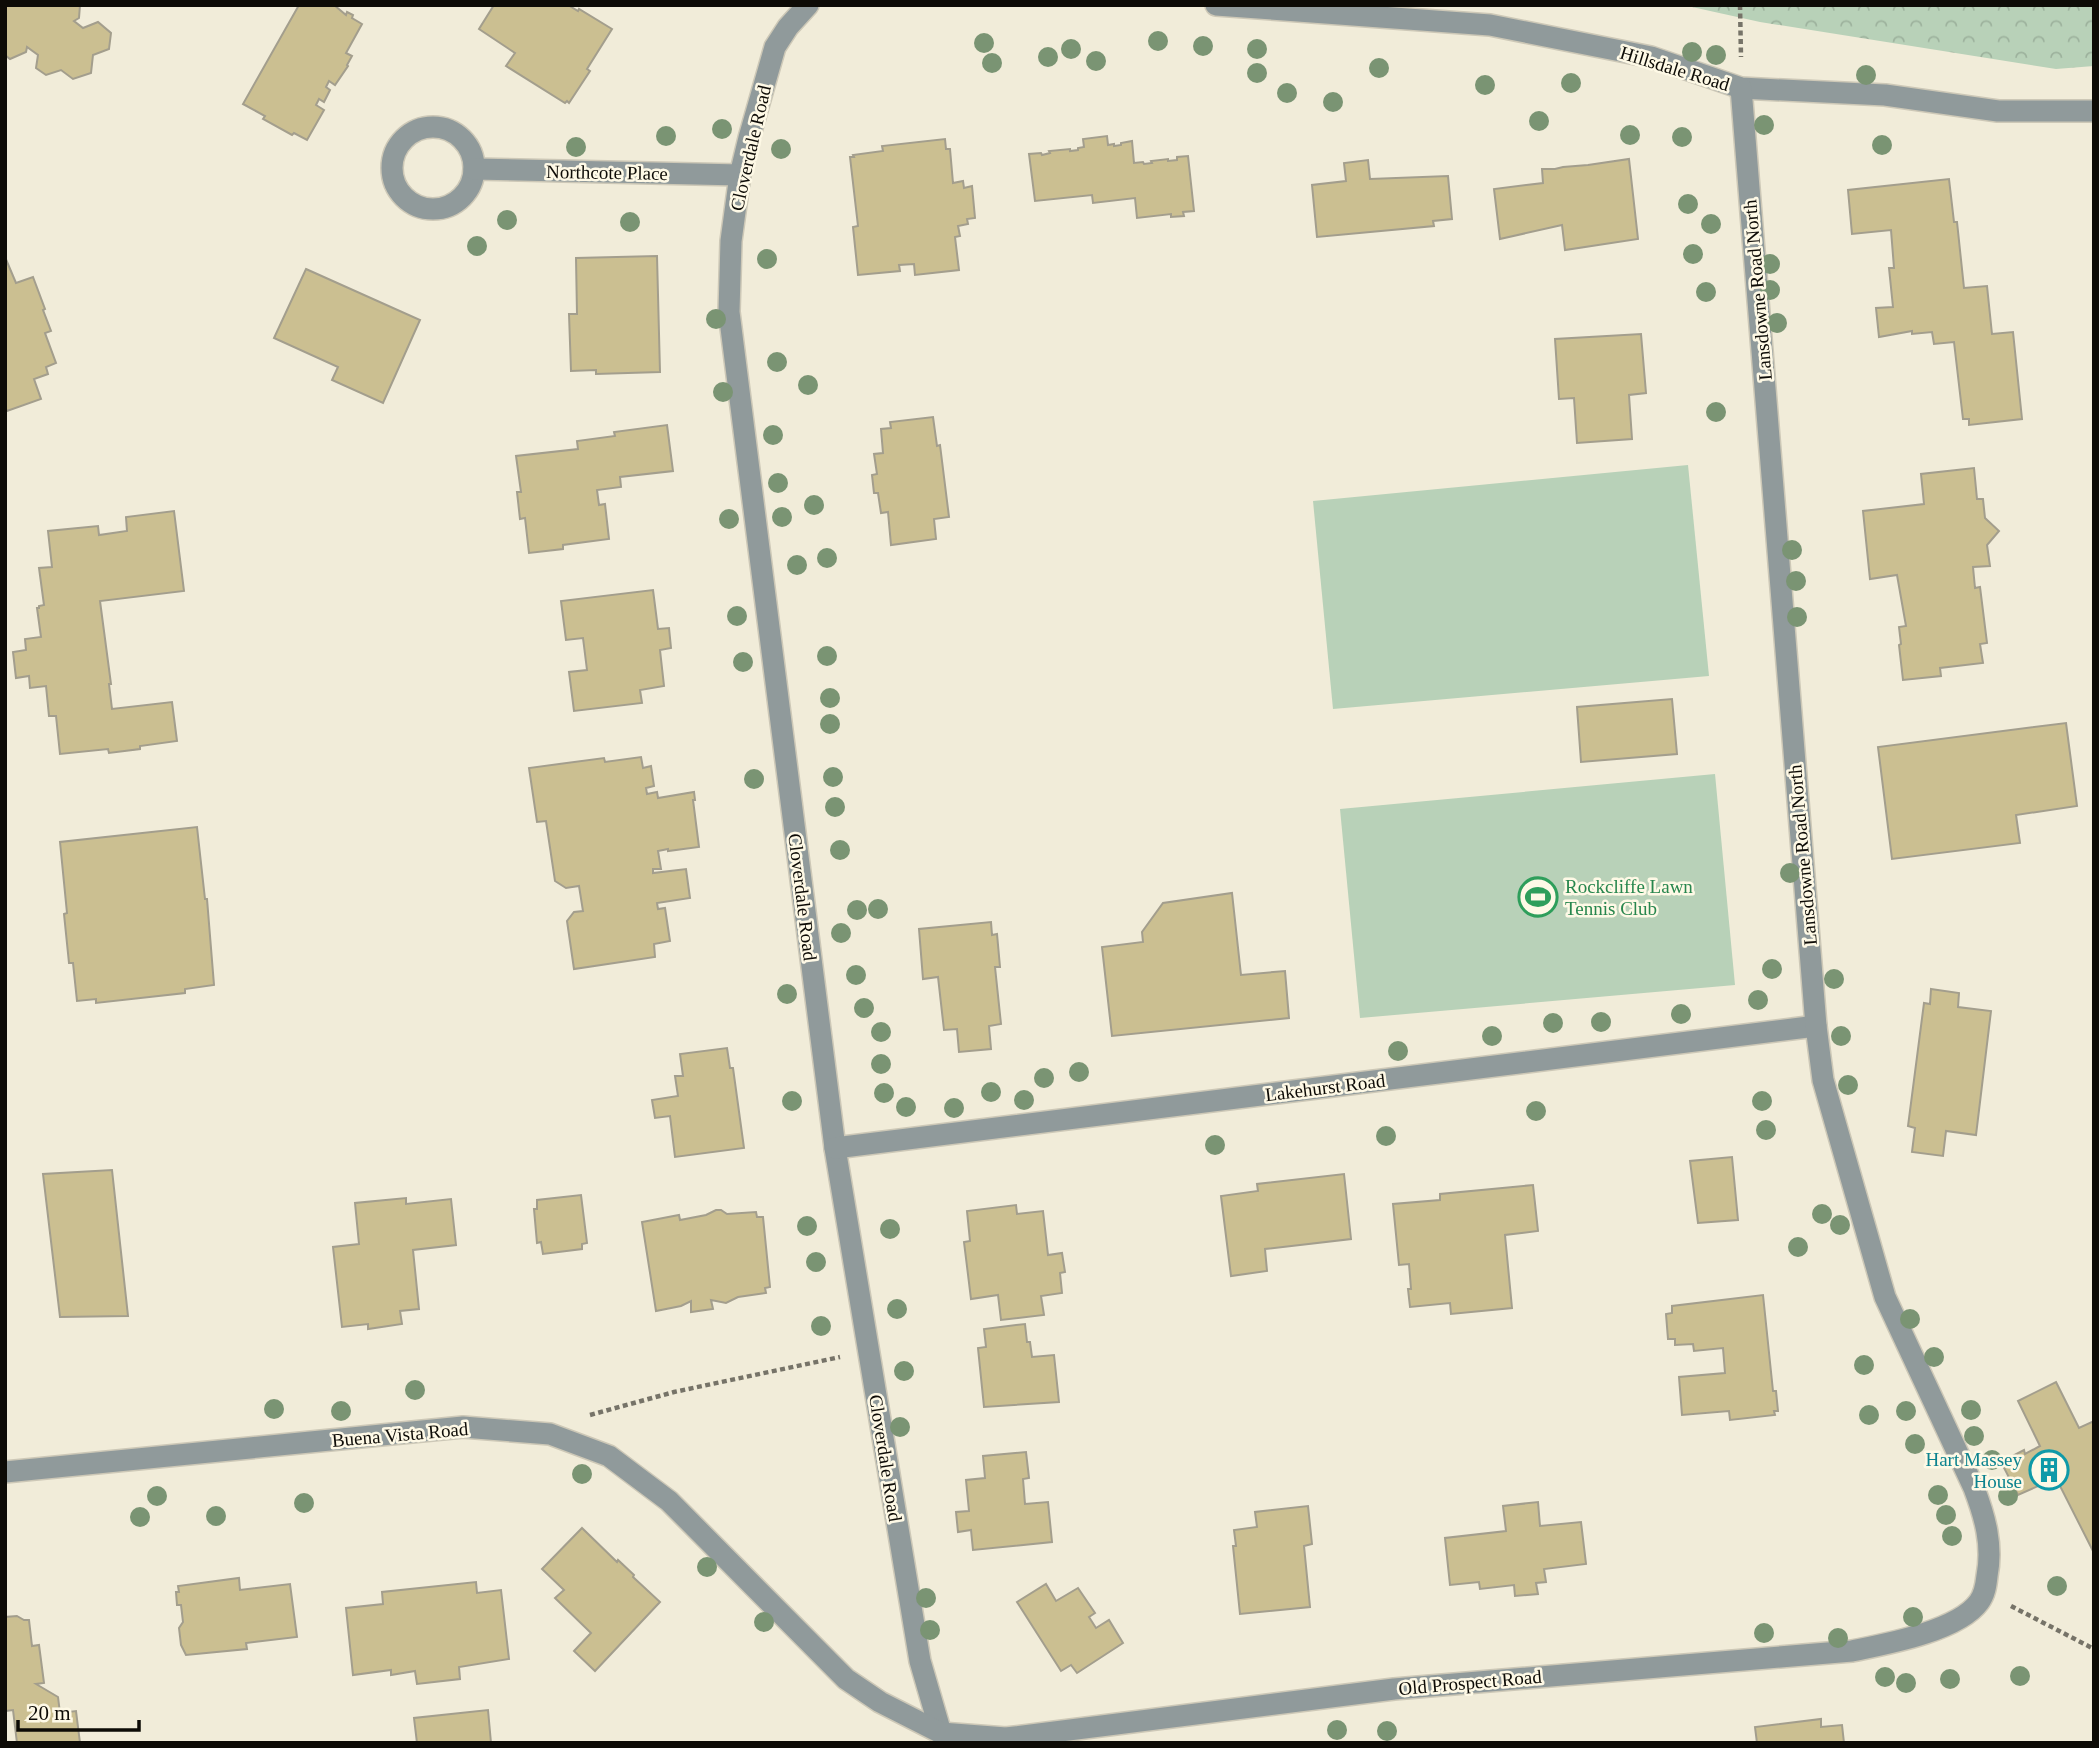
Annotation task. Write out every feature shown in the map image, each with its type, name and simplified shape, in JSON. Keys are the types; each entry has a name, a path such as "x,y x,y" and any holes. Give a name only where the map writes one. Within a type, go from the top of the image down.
{"street":[{"name":"Cloverdale Road","path":"808,5 788,27 775,47 740,176 731,241 729,312 835,1148 920,1661 945,1738"},
{"name":"Hillsdale Road","path":"1216,5 1490,25 1651,57 1741,88 1885,95 1998,111 2094,111"},
{"name":"Lansdowne Road North","path":"1741,88 1816,1026 1823,1080 1885,1297 1983,1511 1990,1562 1984,1592"},
{"name":"Northcote Place","path":"474,169 740,176"},
{"name":"Lakehurst Road","path":"835,1148 1816,1026"},
{"name":"Buena Vista Road","path":"5,1472 463,1427 550,1434 609,1455 669,1501 846,1679 880,1702 945,1738"},
{"name":"Old Prospect Road","path":"945,1738 1006,1738 1394,1689 1852,1651 1926,1633 1958,1620 1978,1603 1984,1592"}],"path":[{"path":"1740,5 1741,88"},
{"path":"586,1416 674,1392 868,1351"},
{"path":"1984,1592 2094,1649"}],"green space":[{"path":"1683,5 2094,5 2094,66 2056,69 1760,22"},
{"path":"1688,465 1709,676 1333,709 1313,501"},
{"name":"Rockcliffe Lawn Tennis Club","path":"1715,774 1735,985 1360,1018 1340,809"}],"building":[{"path":"5,5 80,5 79,18 74,21 83,28 98,22 111,33 109,49 93,55 91,73 73,79 61,70 46,75 36,68 38,55 27,47 26,52 10,59 5,55"},
{"path":"299,5 334,5 346,15 347,12 353,15 352,18 362,24 346,53 352,56 348,66 335,85 329,81 326,87 330,90 324,102 319,99 316,105 324,110 307,140 263,119 265,116 243,104"},
{"path":"494,5 568,5 612,29 569,103 506,66 515,53 479,29"},
{"path":"1107,136 1108,145 1121,145 1132,141 1134,163 1177,160 1177,157 1188,156 1194,211 1183,212 1184,216 1171,217 1171,214 1137,218 1135,198 1093,203 1092,195 1035,201 1029,154 1078,150 1084,147 1083,139"},
{"path":"945,139 946,149 950,149 953,183 963,181 964,188 972,186 975,218 967,219 968,224 958,226 960,236 955,237 959,270 915,275 914,264 899,265 900,271 858,275 853,227 858,226 850,157 883,151 882,146"},
{"path":"1629,159 1638,239 1565,250 1562,225 1500,239 1494,189 1543,183 1542,169"},
{"path":"1368,160 1370,179 1448,176 1452,219 1433,221 1434,226 1317,237 1312,185 1346,181 1344,163"},
{"path":"1949,179 1964,288 1987,286 1992,334 2013,332 2022,419 1969,425 1969,419 1963,419 1954,342 1934,344 1932,332 1912,334 1912,331 1879,337 1876,308 1893,307 1889,268 1894,268 1891,230 1852,234 1848,190"},
{"path":"657,256 660,372 596,374 596,370 571,371 569,314 577,314 576,258"},
{"path":"5,257 16,283 33,277 51,331 45,333 56,363 46,367 48,374 34,379 41,399 7,411 5,407"},
{"path":"306,269 420,320 383,403 332,380 338,367 274,338"},
{"path":"1641,334 1646,393 1629,395 1632,439 1577,443 1574,398 1559,399 1555,339"},
{"path":"933,417 937,446 940,445 949,517 934,519 936,539 891,545 888,512 881,513 878,493 874,493 872,475 877,474 874,454 883,453 881,429 891,428 890,422"},
{"path":"667,425 673,471 620,477 621,487 597,490 599,505 605,504 609,539 529,553 525,518 520,519 517,492 521,492 516,456 578,449 577,441 615,436 614,432"},
{"path":"1974,468 1977,499 1983,499 1985,518 1999,531 1987,545 1990,566 1973,567 1975,588 1980,587 1987,643 1980,644 1983,663 1940,668 1941,676 1903,680 1899,627 1906,626 1897,575 1870,579 1863,511 1924,504 1921,474"},
{"path":"174,511 184,591 100,601 112,709 172,702 177,741 109,753 108,749 60,754 56,716 49,716 46,686 30,688 29,676 16,678 13,652 26,650 25,639 41,637 37,608 44,605 39,568 52,567 48,531 98,526 99,535 127,531 126,517"},
{"path":"653,590 658,629 669,628 671,648 660,650 664,686 640,690 642,703 574,711 569,672 587,670 583,638 566,640 561,601"},
{"path":"1672,699 1677,754 1581,762 1577,707"},
{"path":"2066,723 2077,806 2016,815 2020,843 1892,859 1878,747"},
{"path":"641,757 643,768 651,766 654,786 646,788 647,794 657,792 658,798 694,792 699,847 658,851 661,869 653,869 653,873 686,869 690,898 657,903 658,909 665,908 670,941 654,944 655,957 574,969 567,921 574,912 583,911 579,886 566,888 555,881 546,821 537,822 529,768 604,758 605,762"},
{"path":"197,827 207,899 214,985 185,989 185,993 96,1003 96,999 77,1001 73,963 69,963 60,842"},
{"path":"1232,893 1241,975 1285,971 1289,1018 1112,1036 1102,947 1143,942 1142,932 1163,903"},
{"path":"991,922 992,935 997,934 1000,967 995,967 1001,1024 989,1026 991,1049 959,1052 957,1029 944,1030 938,977 923,979 919,929"},
{"path":"1931,989 1959,993 1958,1007 1991,1011 1976,1135 1946,1131 1943,1156 1912,1152 1915,1128 1908,1126 1924,1003 1930,1004"},
{"path":"727,1048 730,1068 733,1068 744,1148 675,1157 670,1116 655,1118 652,1100 678,1096 675,1076 683,1076 680,1054"},
{"path":"1732,1157 1738,1220 1698,1223 1690,1161"},
{"path":"112,1170 128,1316 60,1317 43,1174"},
{"path":"1344,1174 1351,1239 1265,1249 1267,1271 1231,1276 1221,1196 1258,1191 1257,1184"},
{"path":"1533,1185 1538,1231 1505,1235 1512,1308 1451,1314 1450,1303 1410,1307 1409,1264 1399,1265 1393,1204 1440,1200 1440,1194"},
{"path":"581,1195 587,1243 582,1244 582,1249 543,1254 541,1242 537,1243 534,1209 537,1209 537,1200"},
{"path":"406,1198 406,1204 451,1199 456,1245 413,1250 419,1309 400,1311 402,1324 368,1329 368,1324 342,1327 333,1247 359,1244 355,1203"},
{"path":"1016,1205 1017,1214 1043,1211 1048,1255 1062,1253 1065,1272 1060,1273 1062,1293 1041,1296 1044,1315 1001,1320 998,1295 971,1299 964,1242 970,1241 967,1211"},
{"path":"716,1210 727,1214 756,1212 757,1217 763,1217 770,1287 765,1288 766,1293 738,1297 726,1303 711,1300 713,1309 691,1312 691,1301 656,1311 642,1222 679,1215 680,1220 706,1215"},
{"path":"1763,1295 1773,1391 1776,1391 1778,1411 1774,1411 1775,1415 1730,1420 1729,1411 1682,1415 1679,1377 1725,1373 1723,1348 1694,1351 1693,1344 1675,1345 1675,1339 1668,1339 1666,1314 1672,1313 1672,1306"},
{"path":"1025,1324 1032,1357 1054,1355 1059,1402 984,1407 978,1348 986,1347 984,1329"},
{"name":"Hart Massey House","path":"2056,1382 2079,1428 2094,1421 2094,1553 2056,1478 2018,1495 2001,1462 2024,1450 2025,1454 2040,1446 2018,1401"},
{"path":"1026,1452 1029,1478 1023,1479 1025,1504 1048,1502 1052,1542 973,1550 971,1530 958,1532 956,1512 969,1511 966,1480 985,1478 983,1456"},
{"path":"1538,1502 1540,1526 1581,1522 1586,1564 1544,1569 1546,1582 1536,1583 1538,1594 1515,1596 1514,1585 1480,1589 1479,1582 1450,1585 1445,1538 1506,1531 1503,1506"},
{"path":"1308,1506 1312,1544 1304,1546 1310,1607 1240,1614 1233,1546 1236,1546 1234,1530 1257,1527 1255,1512"},
{"path":"582,1528 660,1602 595,1671 574,1651 591,1633 555,1598 564,1590 542,1569"},
{"path":"239,1578 240,1590 290,1584 297,1637 246,1643 247,1649 186,1655 181,1645 179,1628 183,1622 181,1605 177,1605 178,1586"},
{"path":"476,1582 477,1593 501,1590 509,1659 459,1667 460,1679 417,1684 415,1671 391,1675 391,1670 353,1675 346,1608 383,1604 382,1592"},
{"path":"1046,1584 1056,1601 1078,1588 1095,1613 1089,1617 1096,1628 1109,1620 1123,1643 1077,1673 1071,1665 1061,1671 1017,1602"},
{"path":"17,1616 29,1620 32,1646 39,1645 44,1683 36,1684 58,1697 60,1713 76,1711 80,1743 17,1743 13,1710 5,1711 5,1617"},
{"path":"488,1710 491,1743 417,1743 414,1718"},
{"path":"1821,1719 1821,1727 1842,1725 1844,1743 1757,1743 1755,1727"}],"place":[{"name":"Rockcliffe Lawn Tennis Club","path":"1538,897"},
{"name":"Hart Massey House","path":"2049,1470"}]}
